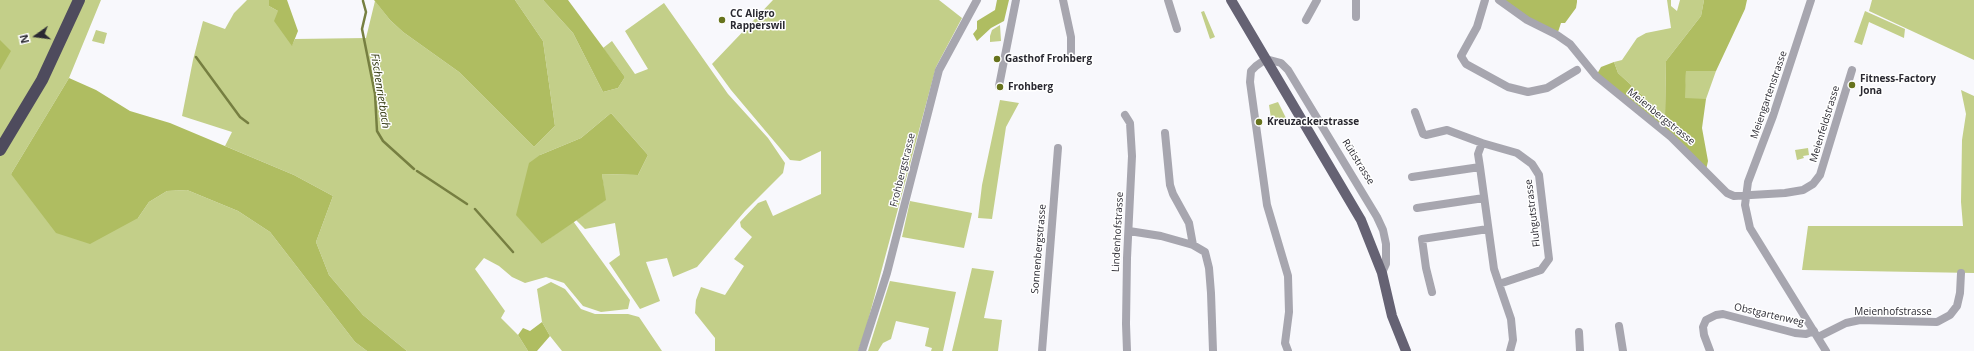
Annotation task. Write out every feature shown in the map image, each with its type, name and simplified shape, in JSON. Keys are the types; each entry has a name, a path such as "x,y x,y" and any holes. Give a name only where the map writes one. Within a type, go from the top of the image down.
{"highway":[{"path":"0,150 42,80 79,0"}],"main road":[{"name":"Rütistrasse","path":"1231,0 1355,208 1382,273 1392,316 1406,351"}],"street":[{"name":"Frohbergstrasse","path":"862,351 886,279 939,70 977,0"},
{"path":"999,86 1016,0"},
{"path":"1062,0 1071,37 1071,56"},
{"path":"1168,0 1177,29"},
{"path":"1306,20 1317,0"},
{"path":"1356,0 1356,17"},
{"path":"1485,0 1477,27 1461,58 1466,64 1508,87 1528,92 1547,88 1577,70"},
{"name":"Meienbergstrasse","path":"1500,0 1527,20 1557,35 1570,44 1596,76 1671,137 1727,193 1734,196 1746,195"},
{"name":"Meiengartenstrasse","path":"1746,195 1748,182 1773,116 1811,0"},
{"path":"1266,59 1256,66 1251,74 1267,205 1288,276 1289,312 1285,343 1288,351"},
{"name":"Rütistrasse","path":"1266,59 1281,63 1288,70 1377,217 1383,230 1386,244 1386,264 1382,273"},
{"name":"Meienfeldstrasse","path":"1746,195 1785,193 1803,190 1813,184 1820,175 1852,70"},
{"name":"Fluhgutstrasse","path":"1415,112 1423,134 1426,135 1447,130 1517,154 1532,164 1539,175 1549,259 1541,270 1499,284"},
{"name":"Lindenhofstrasse","path":"1125,114 1130,123 1132,156 1126,324 1127,351"},
{"path":"1164,133 1170,185 1173,194 1189,223 1193,245"},
{"path":"1482,143 1478,154 1488,229 1494,269 1511,319 1513,340 1510,351"},
{"name":"Sonnenbergstrasse","path":"1042,351 1058,148"},
{"path":"1412,177 1480,167"},
{"path":"1746,195 1746,214 1750,228 1826,351"},
{"path":"1417,208 1484,198"},
{"path":"1432,292 1426,268 1422,239 1488,229"},
{"path":"1129,231 1161,236 1193,245 1202,250 1206,255 1211,293 1214,351"},
{"name":"Meienhofstrasse","path":"1816,334 1846,323 1860,320 1937,322 1950,315 1957,306 1960,293 1961,273"},
{"name":"Obstgartenweg","path":"1710,351 1704,335 1703,327 1706,320 1716,315 1723,314 1795,333 1816,334"},
{"path":"1619,326 1623,351"},
{"path":"1579,332 1580,351"}],"green space":[{"path":"0,0 101,0 69,78 11,174 138,218 149,202 167,191 187,190 238,211 270,232 355,342 367,351 0,351"},
{"path":"247,0 269,0 269,6 278,11 292,45 295,39 366,38 375,1 390,20 403,32 459,72 534,147 555,126 543,41 515,0 543,0 573,33 603,92 618,88 625,77 603,48 612,41 635,74 648,69 625,31 664,3 728,94 768,138 785,163 783,173 745,211 697,267 673,277 667,258 646,262 660,301 640,309 609,263 620,255 615,223 585,229 576,220 605,200 602,174 638,175 648,155 611,113 581,138 540,155 542,244 573,221 630,300 628,309 601,312 583,306 564,283 546,277 525,283 512,277 499,266 484,258 475,269 505,311 501,318 518,335 528,351 407,351 363,315 329,275 316,242 333,196 294,175 225,146 232,132 182,116 193,60 203,21 225,29 234,13"},
{"path":"269,0 287,0 298,31 292,46 274,21 278,11 269,6"},
{"path":"374,0 515,0 543,41 555,126 534,147 459,72 403,32 390,20"},
{"path":"543,0 568,0 625,77 618,88 603,92 573,33"},
{"path":"773,0 939,0 962,18 936,67 865,332 858,351 715,351 715,338 695,313 696,300 701,287 725,295 744,266 734,259 752,237 741,227 740,222 758,203 766,200 773,216 821,194 821,151 800,161 790,160 731,90 712,64"},
{"path":"997,0 1009,0 1004,21 991,28 977,41 973,34 977,29 977,21 995,10"},
{"path":"1499,0 1577,0 1577,2 1576,8 1565,23 1561,23 1557,35"},
{"path":"1667,0 1671,0 1671,6 1677,11 1680,0 1704,0 1701,16 1666,61 1665,116 1618,73 1614,62 1622,60 1637,38 1646,33 1671,28"},
{"path":"1704,0 1747,0 1745,9 1716,71 1686,71 1685,98 1706,99 1702,128 1708,161 1706,170 1596,76 1601,67 1614,62 1618,73 1665,116 1666,61 1701,16"},
{"path":"1872,0 1974,0 1974,60 1869,11"},
{"path":"1204,11 1215,37 1210,39 1201,12"},
{"path":"1865,11 1905,29 1904,38 1869,22 1862,45 1854,42"},
{"path":"1000,25 1001,41 990,42 992,30"},
{"path":"96,30 107,33 104,44 92,41"},
{"path":"0,40 11,51 0,70"},
{"path":"1686,71 1716,71 1706,99 1684,99"},
{"path":"69,78 96,90 130,111 170,123 294,175 333,196 316,242 329,275 363,315 407,351 367,351 355,342 270,232 238,211 187,190 167,191 149,202 138,218 90,244 56,233 11,174"},
{"path":"1961,90 1974,96 1974,273 1802,270 1808,226 1963,226 1961,202 1962,140 1966,114"},
{"path":"1000,100 1019,103 1006,127 992,219 978,218 982,185"},
{"path":"1278,102 1287,120 1271,118 1269,105"},
{"path":"611,113 648,155 638,175 602,174 606,200 542,244 516,215 529,163 540,155 581,138"},
{"path":"1808,148 1809,155 1803,156 1804,158 1797,160 1795,150"},
{"path":"910,201 972,213 964,248 902,237"},
{"path":"972,268 994,271 984,318 1002,320 998,351 952,351"},
{"path":"890,281 956,292 943,351 931,351 932,348 925,346 929,328 896,321 891,339 883,343 878,351 868,351"},
{"path":"551,282 565,289 581,309 595,314 628,314 639,317 662,351 562,351 550,336 542,322 537,289"},
{"path":"542,322 550,336 537,351 528,351 518,335 523,328 530,331"}],"waterway":[{"name":"Fischenrietbach","path":"363,1 366,12 362,29 375,94 377,131 383,141 414,169"},
{"path":"196,57 240,117 248,123"},
{"name":"Fischenrietbach","path":"417,171 467,204"},
{"path":"475,209 513,252"}],"place":[{"name":"CC Aligro Rapperswil","path":"722,20"},
{"name":"Gasthof Frohberg","path":"997,59"},
{"name":"Fitness-Factory Jona","path":"1852,85"},
{"name":"Frohberg","path":"1000,87"},
{"name":"Kreuzackerstrasse","path":"1259,122"}]}
